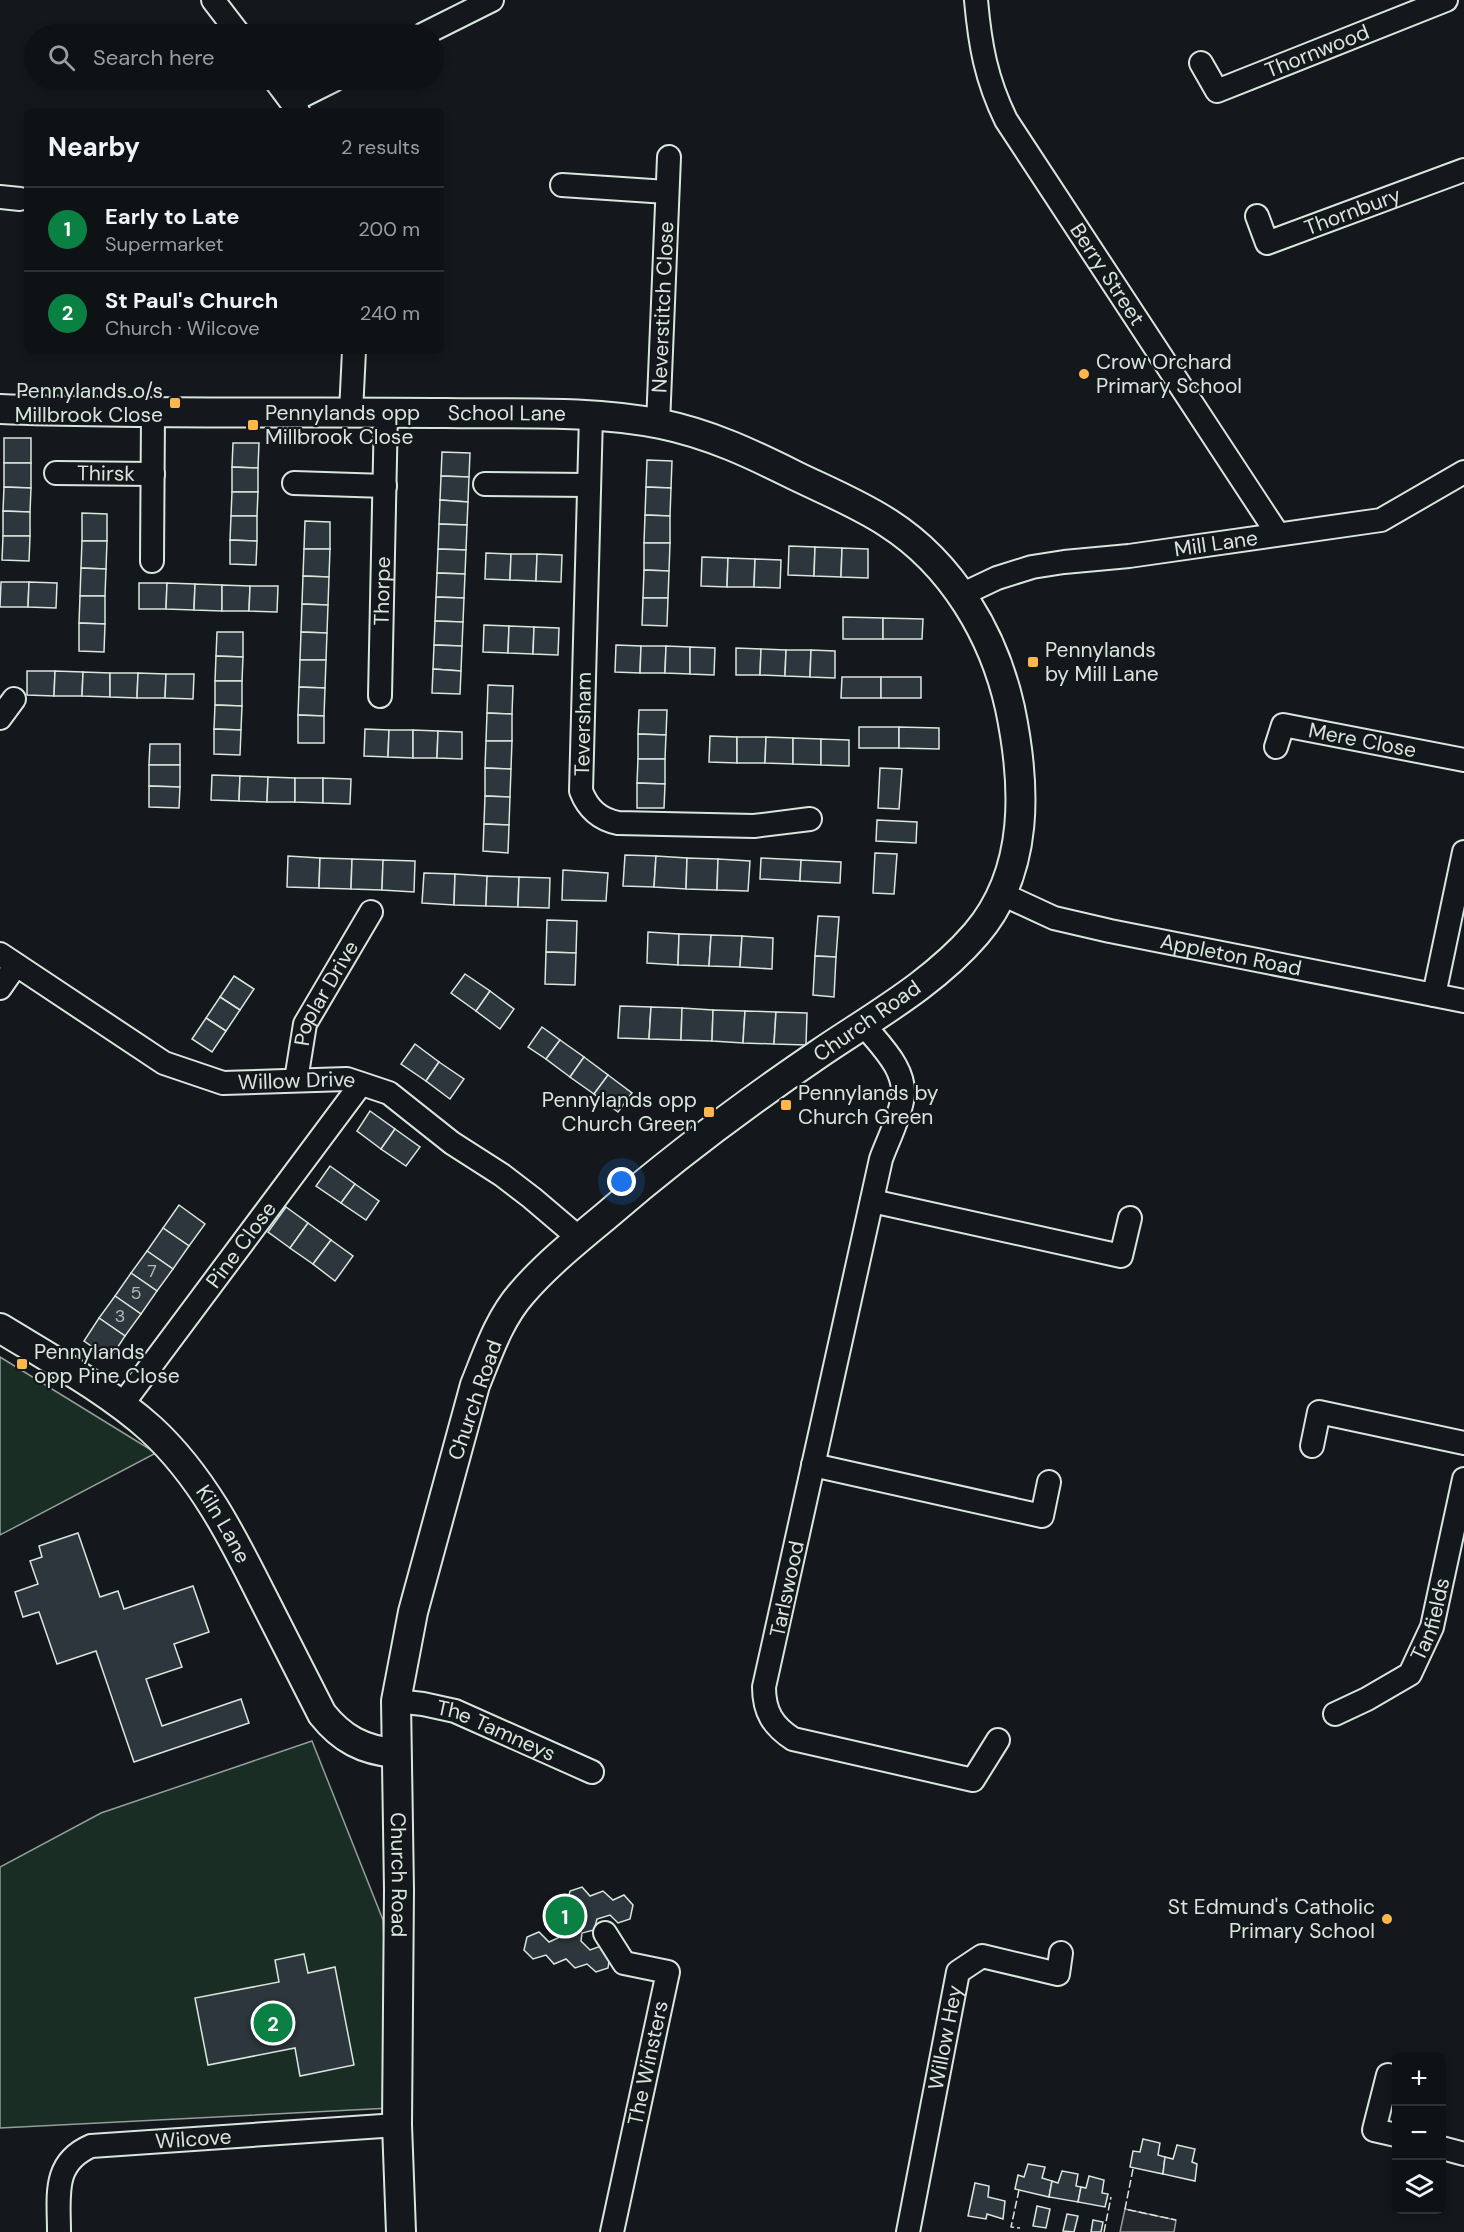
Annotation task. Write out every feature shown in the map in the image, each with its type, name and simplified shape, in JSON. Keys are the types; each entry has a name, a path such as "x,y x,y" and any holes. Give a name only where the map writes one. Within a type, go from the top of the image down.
{"street":[{"path":"213,0 231,24"},
{"path":"444,24 492,0"},
{"name":"Berry Street","path":"976,0 980,46 985,69 1006,120 1277,533"},
{"name":"Thornwood","path":"1202,63 1217,91 1446,0"},
{"path":"283,90 295,106 319,90"},
{"name":"Neverstitch Close","path":"658,424 669,157"},
{"name":"Thornbury","path":"1257,216 1267,243 1464,170"},
{"name":"Neverstitch Close","path":"562,185 667,192"},
{"path":"351,412 354,354"},
{"name":"School Lane","path":"0,409 153,413 386,412 591,416 658,424 687,430 728,444 885,521 926,552 961,595"},
{"name":"Thorpe","path":"380,696 386,412"},
{"name":"Thirsk","path":"152,561 153,413"},
{"name":"Teversham","path":"591,416 581,790 585,802 597,815 618,823 754,826 810,819"},
{"name":"Thirsk","path":"56,472 153,474"},
{"name":"Mill Lane","path":"961,595 997,578 1032,567 1064,561 1129,556 1277,533 1381,520 1464,473"},
{"path":"294,483 385,486"},
{"path":"485,484 589,485"},
{"name":"Church Road","path":"401,2232 397,2125 399,1890 395,1753 396,1701 412,1612 476,1385 489,1348 503,1320 522,1293 579,1238 683,1151 731,1115 920,985 976,934 991,914 1011,875 1017,851 1021,792 1019,763 1014,728 1000,672 977,620 961,595"},
{"path":"0,718 14,699"},
{"name":"Mere Close","path":"1276,747 1283,725 1464,760"},
{"path":"1434,995 1461,887 1464,852"},
{"name":"Appleton Road","path":"1002,894 1054,918 1110,931 1464,1001"},
{"name":"Poplar Drive","path":"296,1080 305,1024 371,912"},
{"path":"0,988 8,960"},
{"name":"Willow Drive","path":"8,960 164,1063 223,1083 347,1079 390,1094 452,1143 510,1180 557,1217 579,1238"},
{"name":"Tarlswood","path":"864,1024 896,1066 903,1090 903,1099 881,1159 764,1687 764,1702 773,1723 793,1739 973,1780 998,1740"},
{"name":"Pine Close","path":"121,1406 361,1084"},
{"path":"872,1201 1121,1256 1130,1218"},
{"name":"Kiln Lane","path":"0,1328 121,1406 151,1429 177,1456 202,1487 248,1567 322,1714 335,1730 350,1741 365,1748 395,1753"},
{"path":"1312,1446 1319,1412 1464,1443"},
{"path":"813,1465 1042,1516 1049,1482"},
{"name":"Tanfields","path":"1335,1714 1367,1700 1410,1674 1432,1627 1464,1479"},
{"name":"The Tamneys","path":"396,1701 455,1711 592,1772"},
{"name":"The Winsters","path":"605,1933 624,1963 668,1972 612,2232"},
{"name":"Willow Hey","path":"911,2232 958,1972 982,1956 1058,1974 1061,1953"},
{"path":"1388,2075 1374,2130 1392,2134"},
{"name":"Wilcove","path":"59,2232 61,2177 66,2164 76,2152 91,2146 397,2125"},
{"path":"1446,2149 1464,2154"}],"green space":[{"path":"0,1357 156,1453 0,1535"},
{"path":"312,1741 383,1920 391,2108 0,2128 0,1867 101,1813"}],"shaded area":[{"path":"1125,2209 1176,2220 1174,2232 1120,2232"}],"building":[{"path":"4,438 31,438 31,463 4,463"},
{"path":"233,443 259,443 258,468 232,467"},
{"path":"442,452 470,453 469,477 441,476"},
{"path":"647,460 672,461 671,488 646,487"},
{"path":"4,463 31,463 31,488 4,487"},
{"path":"232,467 258,468 258,492 232,492"},
{"path":"441,476 469,477 468,502 440,500"},
{"path":"4,487 31,488 30,512 3,511"},
{"path":"646,487 671,488 670,516 645,515"},
{"path":"232,492 258,492 257,516 231,516"},
{"path":"440,500 468,502 467,525 439,524"},
{"path":"3,511 30,512 30,536 3,536"},
{"path":"82,513 107,514 107,541 82,541"},
{"path":"645,515 670,516 670,543 644,543"},
{"path":"231,516 257,516 257,541 230,540"},
{"path":"305,521 330,522 330,549 304,549"},
{"path":"439,524 467,525 466,550 438,549"},
{"path":"3,536 30,536 29,561 2,560"},
{"path":"230,540 257,541 256,565 230,564"},
{"path":"82,541 107,541 106,569 81,568"},
{"path":"644,543 670,543 669,571 644,570"},
{"path":"789,546 815,547 814,576 788,575"},
{"path":"815,547 842,548 841,577 814,576"},
{"path":"842,548 868,549 868,578 841,577"},
{"path":"304,549 330,549 329,577 303,576"},
{"path":"438,549 466,550 465,574 437,573"},
{"path":"486,553 511,554 510,580 485,579"},
{"path":"511,554 537,554 536,581 510,580"},
{"path":"537,554 562,555 561,582 536,581"},
{"path":"702,557 728,558 727,587 701,586"},
{"path":"728,558 755,559 754,587 727,587"},
{"path":"755,559 781,560 780,588 754,587"},
{"path":"81,568 106,569 105,596 80,596"},
{"path":"644,570 669,571 668,598 643,598"},
{"path":"437,573 465,574 464,598 436,597"},
{"path":"303,576 329,577 328,605 302,604"},
{"path":"1,582 29,582 28,607 0,607"},
{"path":"29,582 57,583 56,608 28,607"},
{"path":"139,583 167,583 166,609 139,609"},
{"path":"167,583 195,584 194,610 166,609"},
{"path":"195,584 222,585 222,611 194,610"},
{"path":"222,585 250,586 249,611 222,611"},
{"path":"250,586 278,586 277,612 249,611"},
{"path":"80,596 105,596 105,624 79,623"},
{"path":"436,597 464,598 463,622 435,621"},
{"path":"643,598 668,598 667,626 642,625"},
{"path":"302,604 328,605 327,633 301,632"},
{"path":"843,617 883,618 883,639 843,639"},
{"path":"883,618 923,619 922,639 883,639"},
{"path":"435,621 463,622 462,646 434,645"},
{"path":"79,623 105,624 104,652 79,651"},
{"path":"484,625 509,626 508,653 483,652"},
{"path":"509,626 534,627 533,654 508,653"},
{"path":"534,627 559,628 558,655 533,654"},
{"path":"217,632 243,632 243,657 216,656"},
{"path":"301,632 327,633 326,660 300,660"},
{"path":"434,645 462,646 461,671 433,669"},
{"path":"616,645 641,646 640,673 615,672"},
{"path":"641,646 666,646 665,673 640,673"},
{"path":"666,646 690,647 690,674 665,673"},
{"path":"690,647 715,648 714,675 690,674"},
{"path":"736,648 761,649 760,675 736,675"},
{"path":"761,649 786,650 785,676 760,675"},
{"path":"786,650 811,650 810,677 785,676"},
{"path":"811,650 835,651 835,678 810,677"},
{"path":"216,656 243,657 242,681 215,681"},
{"path":"300,660 326,660 325,688 299,687"},
{"path":"433,669 461,671 460,694 432,693"},
{"path":"27,671 55,671 54,696 27,695"},
{"path":"55,671 83,672 82,696 54,696"},
{"path":"83,672 110,673 110,697 82,696"},
{"path":"110,673 138,673 137,698 110,697"},
{"path":"138,673 166,674 165,698 137,698"},
{"path":"166,674 194,674 193,699 165,698"},
{"path":"842,677 881,677 881,698 841,698"},
{"path":"881,677 921,677 921,698 881,698"},
{"path":"215,681 242,681 242,706 215,705"},
{"path":"488,685 513,686 512,714 487,713"},
{"path":"299,687 325,688 324,716 298,715"},
{"path":"215,705 242,706 241,730 214,729"},
{"path":"639,710 667,710 666,735 638,734"},
{"path":"487,713 512,714 512,741 486,741"},
{"path":"298,715 324,716 324,743 298,743"},
{"path":"859,727 899,727 899,748 859,748"},
{"path":"899,727 939,728 939,749 899,748"},
{"path":"214,729 241,730 240,755 214,754"},
{"path":"365,729 389,730 388,757 364,756"},
{"path":"389,730 413,730 413,758 388,757"},
{"path":"413,730 438,731 437,758 413,758"},
{"path":"438,731 462,732 462,759 437,758"},
{"path":"638,734 666,735 665,759 638,759"},
{"path":"710,736 737,737 737,763 709,762"},
{"path":"737,737 766,737 765,763 737,763"},
{"path":"766,737 793,738 793,764 765,763"},
{"path":"793,738 821,739 821,765 793,764"},
{"path":"821,739 849,740 849,766 821,765"},
{"path":"486,741 512,741 511,769 485,768"},
{"path":"150,744 180,744 180,765 149,765"},
{"path":"638,759 665,759 665,784 637,783"},
{"path":"149,765 180,765 180,787 149,786"},
{"path":"485,768 511,769 510,797 485,796"},
{"path":"880,768 902,769 899,809 878,808"},
{"path":"212,775 240,776 239,801 211,800"},
{"path":"240,776 268,777 267,802 239,801"},
{"path":"268,777 295,778 295,802 267,802"},
{"path":"295,778 323,778 323,803 295,802"},
{"path":"323,778 351,779 350,804 323,803"},
{"path":"637,783 665,784 664,808 637,808"},
{"path":"149,786 180,787 179,808 149,807"},
{"path":"485,796 510,797 509,825 484,824"},
{"path":"877,820 917,822 916,843 876,841"},
{"path":"484,824 509,825 508,853 483,851"},
{"path":"875,853 897,854 894,894 873,893"},
{"path":"625,855 656,856 654,887 623,886"},
{"path":"288,856 320,858 319,888 287,887"},
{"path":"656,856 687,858 686,889 654,887"},
{"path":"320,858 352,859 351,889 319,888"},
{"path":"687,858 718,859 717,890 686,889"},
{"path":"761,858 801,860 800,881 760,879"},
{"path":"352,859 383,860 382,890 351,889"},
{"path":"718,859 750,861 748,891 717,890"},
{"path":"383,860 415,861 414,892 382,890"},
{"path":"801,860 841,862 840,883 800,881"},
{"path":"563,870 608,873 606,901 562,900"},
{"path":"424,873 455,874 454,905 422,903"},
{"path":"455,874 487,876 486,906 454,905"},
{"path":"487,876 519,877 518,907 486,906"},
{"path":"519,877 550,878 549,908 518,907"},
{"path":"818,916 839,917 836,957 815,956"},
{"path":"547,920 577,921 576,953 546,952"},
{"path":"648,932 679,934 678,965 647,963"},
{"path":"679,934 711,935 709,966 678,965"},
{"path":"711,935 742,936 740,967 709,966"},
{"path":"742,936 773,938 772,969 740,967"},
{"path":"546,952 576,953 575,985 545,984"},
{"path":"815,956 836,957 834,997 813,995"},
{"path":"465,974 490,991 476,1011 451,993"},
{"path":"234,976 254,989 240,1010 220,997"},
{"path":"490,991 514,1009 500,1029 476,1011"},
{"path":"220,997 240,1010 226,1031 206,1018"},
{"path":"620,1006 651,1007 649,1039 618,1038"},
{"path":"651,1007 682,1008 681,1040 649,1039"},
{"path":"682,1008 713,1010 712,1041 681,1040"},
{"path":"713,1010 745,1011 743,1043 712,1041"},
{"path":"745,1011 776,1012 774,1044 743,1043"},
{"path":"776,1012 807,1013 806,1045 774,1044"},
{"path":"206,1018 226,1031 212,1052 192,1039"},
{"path":"542,1027 560,1040 546,1059 528,1047"},
{"path":"560,1040 584,1057 570,1077 546,1059"},
{"path":"415,1044 439,1062 426,1081 401,1064"},
{"path":"584,1057 608,1075 594,1094 570,1077"},
{"path":"439,1062 464,1079 450,1099 426,1081"},
{"path":"608,1075 632,1093 618,1112 594,1094"},
{"path":"370,1111 395,1129 381,1149 357,1131"},
{"path":"395,1129 420,1147 406,1166 381,1149"},
{"path":"330,1166 355,1184 341,1203 316,1186"},
{"path":"355,1184 379,1201 366,1220 341,1203"},
{"path":"179,1205 205,1224 189,1246 163,1228"},
{"path":"286,1207 308,1223 290,1248 268,1232"},
{"path":"308,1223 331,1240 313,1264 290,1248"},
{"path":"163,1228 189,1246 173,1269 147,1251"},
{"path":"331,1240 353,1256 335,1281 313,1264"},
{"path":"147,1251 173,1269 157,1291 131,1273"},
{"path":"131,1273 157,1291 141,1314 115,1296"},
{"path":"115,1296 141,1314 125,1336 99,1318"},
{"path":"99,1318 125,1336 110,1359 84,1341"},
{"path":"78,1533 100,1597 118,1591 124,1609 193,1586 209,1632 174,1644 182,1667 146,1679 162,1726 241,1699 249,1723 134,1762 96,1651 57,1664 39,1612 23,1617 15,1592 38,1584 30,1561 42,1557 39,1546"},
{"path":"582,1887 590,1896 603,1891 613,1900 624,1895 633,1905 630,1919 618,1923 610,1915 597,1919 594,1930 582,1933 581,1941 590,1950 601,1946 610,1955 608,1968 596,1972 587,1964 575,1968 566,1959 554,1964 546,1955 533,1959 524,1950 527,1937 539,1932 549,1942 560,1937 562,1928 554,1919 557,1906 567,1903 570,1891"},
{"path":"304,1954 308,1973 335,1967 354,2065 300,2076 295,2048 208,2065 195,1998 279,1982 275,1960"},
{"path":"1143,2139 1160,2143 1158,2155 1165,2157 1163,2174 1130,2167 1133,2151 1140,2152"},
{"path":"1177,2145 1195,2149 1192,2162 1197,2164 1195,2181 1163,2174 1165,2157 1173,2159"},
{"path":"1028,2164 1045,2167 1042,2178 1052,2181 1049,2197 1015,2189 1018,2175 1024,2177"},
{"path":"1062,2171 1078,2174 1076,2186 1081,2187 1078,2202 1049,2197 1052,2181 1058,2183"},
{"path":"1089,2176 1104,2180 1102,2193 1108,2194 1105,2207 1078,2202 1081,2187 1086,2188"},
{"path":"975,2183 989,2186 988,2197 1005,2201 1003,2219 987,2214 986,2219 968,2216"},
{"path":"1037,2206 1050,2209 1046,2228 1033,2226"},
{"path":"1067,2214 1078,2216 1074,2232 1063,2231"},
{"path":"1093,2220 1103,2222 1101,2232 1091,2232"}],"fence":[{"path":"1133,2169 1125,2209 1176,2220"},
{"path":"1019,2190 1011,2227 1020,2228"},
{"path":"1104,2232 1111,2197"}],"place":[{"name":"Crow Orchard Primary School","path":"1084,374"},
{"name":"Pennylands o/s Millbrook Close","path":"175,403"},
{"name":"Pennylands opp Millbrook Close","path":"253,425"},
{"name":"Pennylands by Mill Lane","path":"1033,662"},
{"name":"Pennylands by Church Green","path":"786,1105"},
{"name":"Pennylands opp Church Green","path":"709,1112"},
{"name":"Pennylands opp Pine Close","path":"22,1364"},
{"name":"Early to Late","path":"565,1916"},
{"name":"St Edmund's Catholic Primary School","path":"1387,1919"},
{"name":"St Paul's Church","path":"273,2023"}]}
